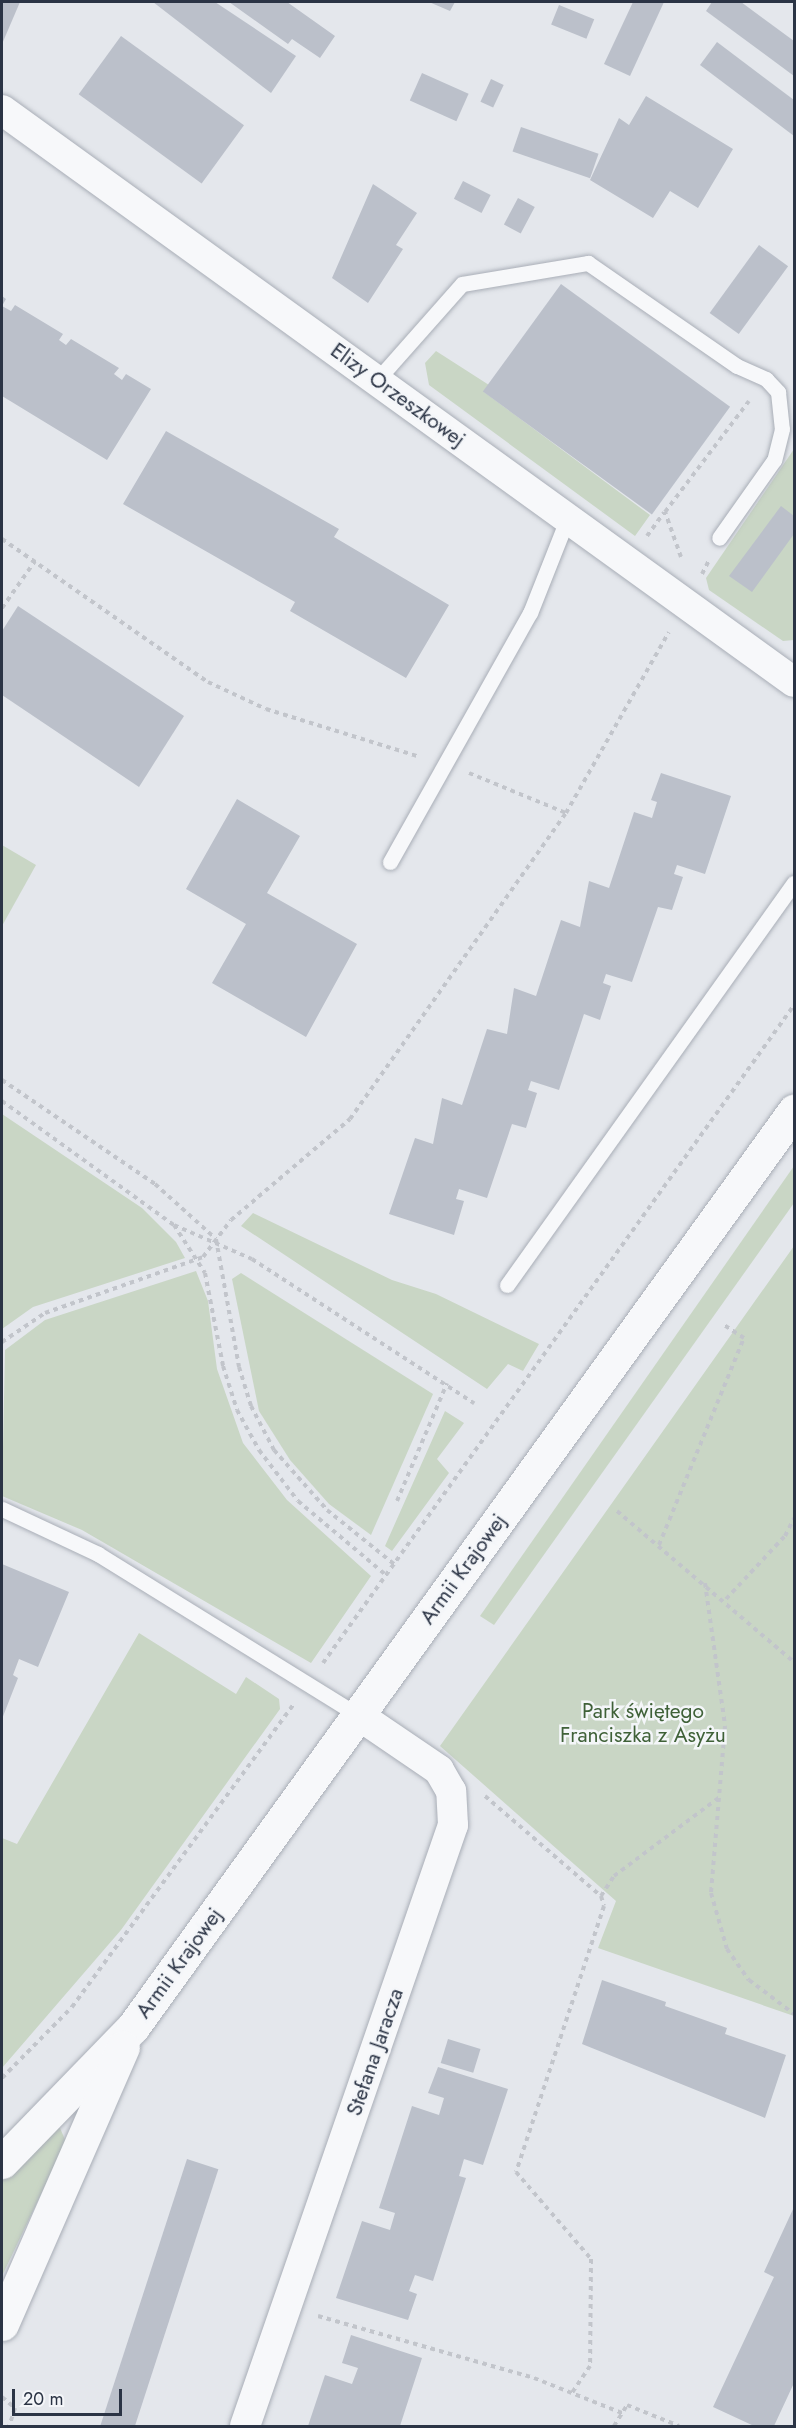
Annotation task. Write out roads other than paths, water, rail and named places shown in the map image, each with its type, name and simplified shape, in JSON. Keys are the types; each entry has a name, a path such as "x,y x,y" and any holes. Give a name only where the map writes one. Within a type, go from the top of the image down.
{"street":[{"name":"Elizy Orzeszkowej","path":"2,110 795,682"},
{"name":"Armii Krajowej","path":"2,2162 133,2026 795,1112"},
{"name":"Stefana Jaracza","path":"245,2427 453,1825 451,1791 438,1770 358,1715"},
{"name":"Armii Krajowej","path":"2,2324 133,2026"}],"lane":[{"path":"377,380 462,284 588,263 737,366 766,379 782,402 778,447 769,472 719,538"},
{"path":"390,861 448,765 530,613 568,517"},
{"path":"507,1285 795,883"},
{"path":"2,1509 98,1554 358,1715"}],"park label":[{"name":"Park świętego Franciszka z Asyżu","path":"643,1723"}]}
